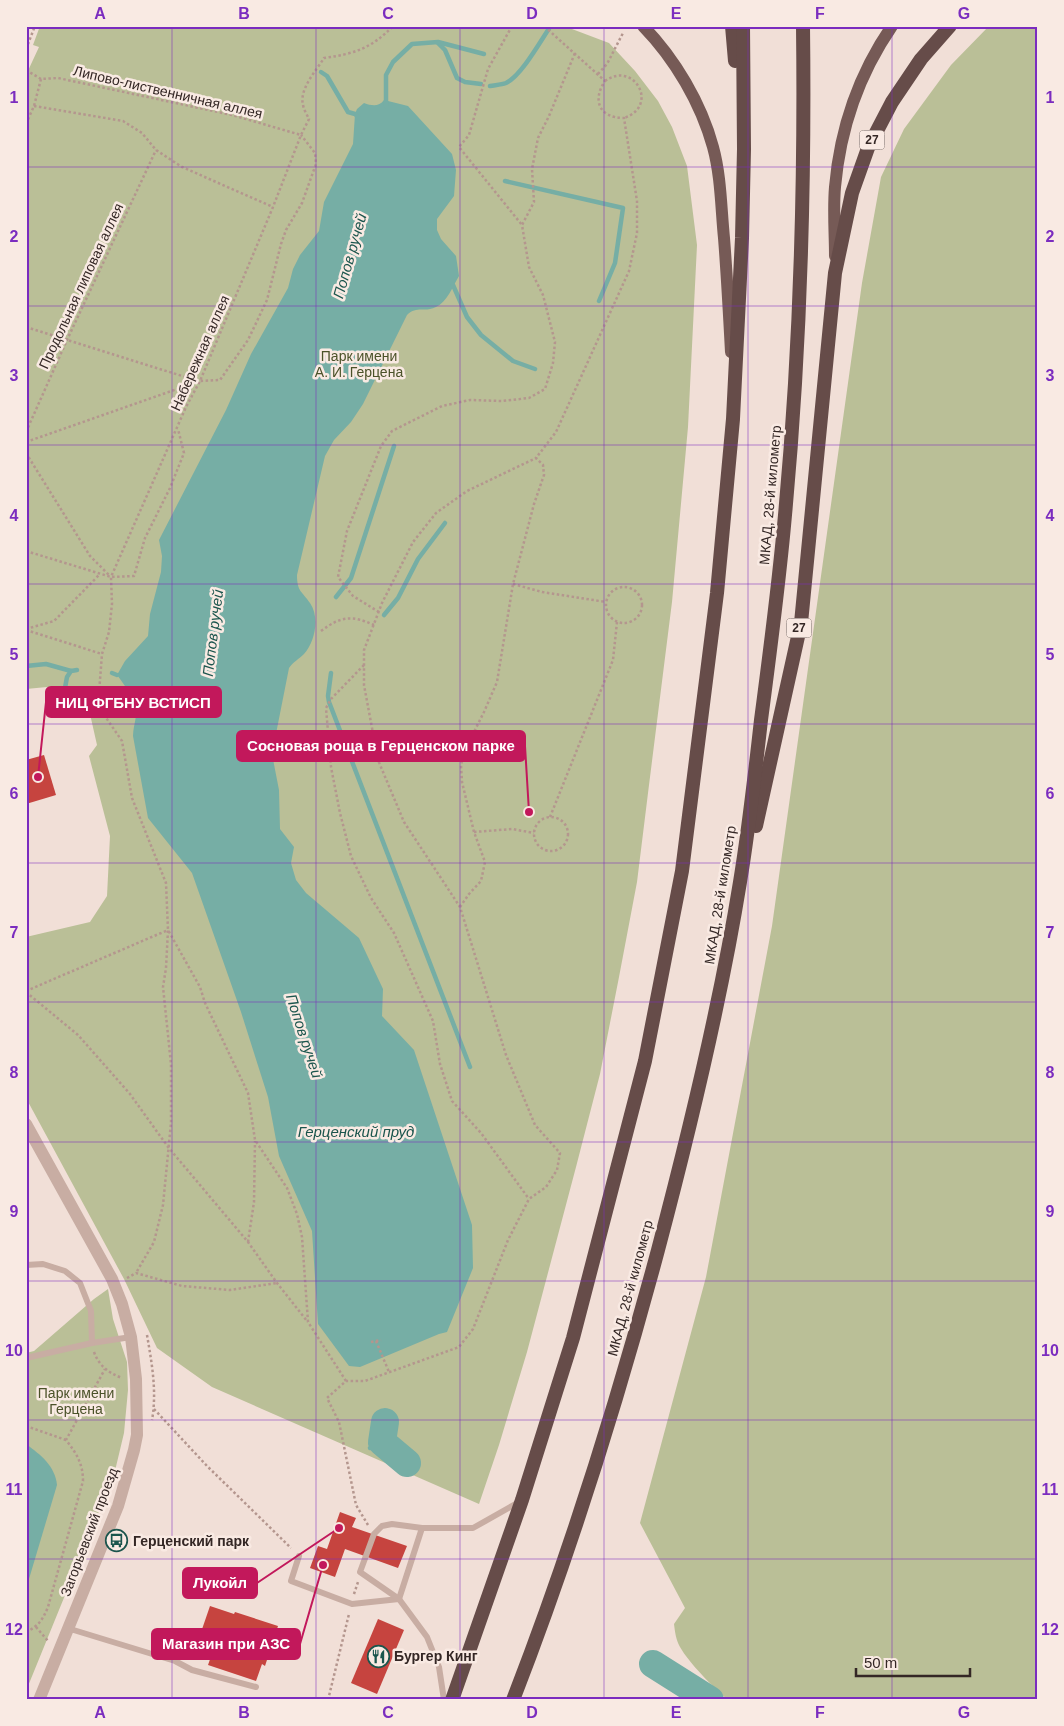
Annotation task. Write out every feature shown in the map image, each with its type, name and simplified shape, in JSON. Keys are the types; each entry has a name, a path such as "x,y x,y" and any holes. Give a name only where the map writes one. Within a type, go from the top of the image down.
{"highway":[{"path":"732,26 744,149"},
{"path":"452,1700 522,1500 573,1338 645,1061 682,871 724,529 733,419 740,288 744,149 743,26"},
{"name":"МКАД, 28-й километр","path":"512,1700 539,1632 580,1512 630,1354 703,1074 741,880 773,627 785,516 792,423 798,312 803,150 803,26"},
{"name":"27","path":"723,977 800,623 835,274 852,192 868,148 892,102 921,59 950,26"}],"main road":[{"path":"643,26 674,65 690,91 704,118 713,148 718,176 729,308 733,419"},
{"path":"835,274 835,188 841,139 858,87 880,43 892,26"}],"street":[{"name":"Загорьевский проезд","path":"26,1124 105,1264 122,1304 131,1337 136,1379 137,1435 118,1506 38,1700"}],"lane":[{"path":"26,1265 43,1264 64,1270 80,1284 91,1311 92,1342"},
{"path":"26,1358 92,1342 131,1337"},
{"path":"444,1700 438,1667 426,1637 399,1599 360,1572 374,1534 382,1526 392,1524 422,1528 473,1528 522,1500"},
{"path":"399,1599 422,1528"},
{"path":"300,1556 291,1581 352,1604 399,1599"},
{"path":"68,1628 175,1661 192,1670 256,1687"}],"path":[{"path":"26,49 35,26"},
{"name":"Набережная аллея","path":"111,577 177,428 200,381 301,135 309,120 302,98 305,88 324,58 346,55 367,48 393,26"},
{"path":"379,612 353,596 338,578 347,531 381,446 392,431 442,406 470,400 502,401 529,398 545,389 553,363 555,342 543,295 529,267 522,225 459,147 469,135 488,69 512,26"},
{"path":"544,26 605,81"},
{"path":"598,74 607,64 623,33"},
{"path":"522,225 534,202 532,169 538,138 575,53"},
{"path":"26,70 41,79 34,106 26,124"},
{"path":"615,76 627,76 639,87 642,96 639,108 633,114 624,118 615,118 607,114 599,105 599,89 605,81 615,76"},
{"name":"Липово-лиственничная аллея","path":"41,79 58,78 232,114 301,135"},
{"path":"34,106 124,122 142,133 156,150 182,167 273,207"},
{"path":"374,1534 356,1505 339,1422 327,1398 346,1381 365,1381 460,1346 473,1329 508,1240 529,1199 546,1187 557,1170 560,1153 536,1125 506,1055 460,908 404,822 378,760 364,685 364,650 379,612 413,542 436,512 467,491 536,458 556,432 629,271 637,233 637,201 624,118"},
{"path":"26,442 200,381 220,380 248,340 268,300 281,244 286,230 302,202 316,164 315,153 301,135"},
{"name":"Продольная липовая аллея","path":"26,432 156,150"},
{"path":"26,327 200,381"},
{"path":"26,551 111,577 134,576 145,538 170,488 184,453 177,428"},
{"path":"26,453 90,556 111,577 112,604 109,632 102,654 98,706 122,741 132,798 166,883 168,930 163,987 170,1064 171,1123 163,1204 154,1242 136,1273 127,1278"},
{"path":"460,908 481,881 485,862 474,832 462,782 461,765 465,750 497,682 513,584 534,504 544,475 542,465 536,458"},
{"path":"26,630 54,622 100,574"},
{"path":"513,584 542,592 606,602"},
{"path":"622,587 636,591 642,604 641,612 631,622 624,624 617,622 608,614 606,602 609,595 622,587"},
{"path":"321,631 330,624 346,618 355,618 374,625"},
{"path":"550,817 613,660 617,622"},
{"path":"26,630 102,654"},
{"path":"364,665 331,699 326,708 331,767 351,856 371,898 394,933 432,1021 440,1064 452,1101 481,1133 529,1199"},
{"path":"550,817 561,820 566,825 568,839 565,846 559,850 545,851 539,847 534,833 539,822 550,817"},
{"path":"474,832 512,829 534,833"},
{"path":"168,930 26,992 78,1035 130,1094 168,1147 248,1242 277,1284 308,1322 346,1381"},
{"path":"168,930 200,988 205,1003 248,1093 255,1140 255,1196 248,1242"},
{"path":"255,1140 287,1188 297,1214 302,1237 308,1322"},
{"path":"136,1273 182,1286 230,1290 277,1284"},
{"path":"371,1342 381,1340"},
{"path":"376,1341 389,1372"},
{"path":"94,1351 97,1360 105,1369 116,1376 128,1380"},
{"path":"66,1440 105,1369"},
{"path":"154,1409 219,1478 300,1556"},
{"path":"26,1426 66,1440 79,1457 83,1470 83,1481 48,1607 43,1619 36,1627 26,1632"},
{"path":"328,1700 360,1572"},
{"path":"36,1627 48,1641"}],"green space":[{"name":"Парк имени А. И. Герцена","path":"40,26 564,26 609,43 635,71 658,101 672,127 687,166 697,245 688,427 672,602 637,882 600,1074 527,1352 479,1504 212,1387 157,1348 124,1279 26,1098 26,937 90,922 107,896 110,836 89,756 97,745 90,714 47,687 26,689 26,75 39,47 33,45"},
{"path":"989,26 1038,26 1038,1700 728,1700 695,1668 679,1644 674,1624 685,1608 640,1523 706,1277 772,926 862,283 881,177 904,129 951,65"},
{"name":"Парк имени Герцена","path":"108,1289 113,1319 127,1362 128,1390 124,1433 114,1475 26,1691 26,1353 34,1351"}],"water":[{"name":"Герценский пруд","path":"384,100 408,106 452,154 456,170 454,196 437,219 437,230 441,239 456,256 459,276 440,305 432,309 414,310 407,315 363,404 351,422 334,440 325,456 297,575 300,591 310,603 315,615 315,629 308,649 289,668 272,754 279,790 280,829 294,847 291,863 296,880 306,893 359,938 383,989 382,1016 414,1050 472,1225 473,1268 447,1332 360,1367 349,1366 318,1324 312,1231 279,1156 268,1097 241,1012 192,873 148,818 133,736 136,710 130,694 117,675 125,661 148,636 150,614 161,572 162,556 159,540 226,410 251,354 288,288 293,269 300,255 319,231 324,202 353,144 357,109 364,103 375,105 380,104"},
{"path":"26,1444 42,1457 50,1467 56,1478 57,1485 26,1589"}],"building":[{"path":"44,755 56,795 26,804 26,760"},
{"path":"340,1512 356,1518 352,1527 407,1546 398,1568 345,1549 335,1577 310,1568 318,1546 327,1549"},
{"path":"210,1606 278,1626 265,1666 262,1664 256,1681 208,1665 214,1648 221,1650 223,1646 199,1638"},
{"name":"Бургер Кинг","path":"378,1619 404,1630 377,1694 351,1683"}],"waterway":[{"path":"490,86 500,85 512,79 530,58 550,27"},
{"name":"Попов ручей","path":"386,106 386,75 393,62 412,44 438,42 484,54"},
{"path":"438,43 445,50 457,78 465,82 481,84"},
{"path":"321,72 327,76 348,112 355,114 359,118"},
{"path":"505,181 623,208 615,263 599,301"},
{"path":"453,285 467,317 481,335 513,361 535,369"},
{"path":"336,597 351,578 394,446"},
{"path":"384,615 398,598 418,559 445,523"},
{"path":"26,666 46,664 71,671"},
{"path":"65,688 67,677 71,671 77,670"},
{"path":"112,673 117,675"},
{"path":"331,673 329,702 470,1067"},
{"path":"385,1422 382,1442 407,1463"},
{"path":"370,1448 382,1442"},
{"path":"653,1664 710,1700"}],"place":[{"name":"НИЦ ФГБНУ ВСТИСП","path":"38,777"},
{"name":"Сосновая роща в Герценском парке","path":"529,812"},
{"name":"Лукойл","path":"339,1528"},
{"name":"Герценский парк","path":"117,1541"},
{"name":"Магазин при АЗС","path":"323,1565"},
{"name":"Бургер Кинг","path":"378,1656"}]}
